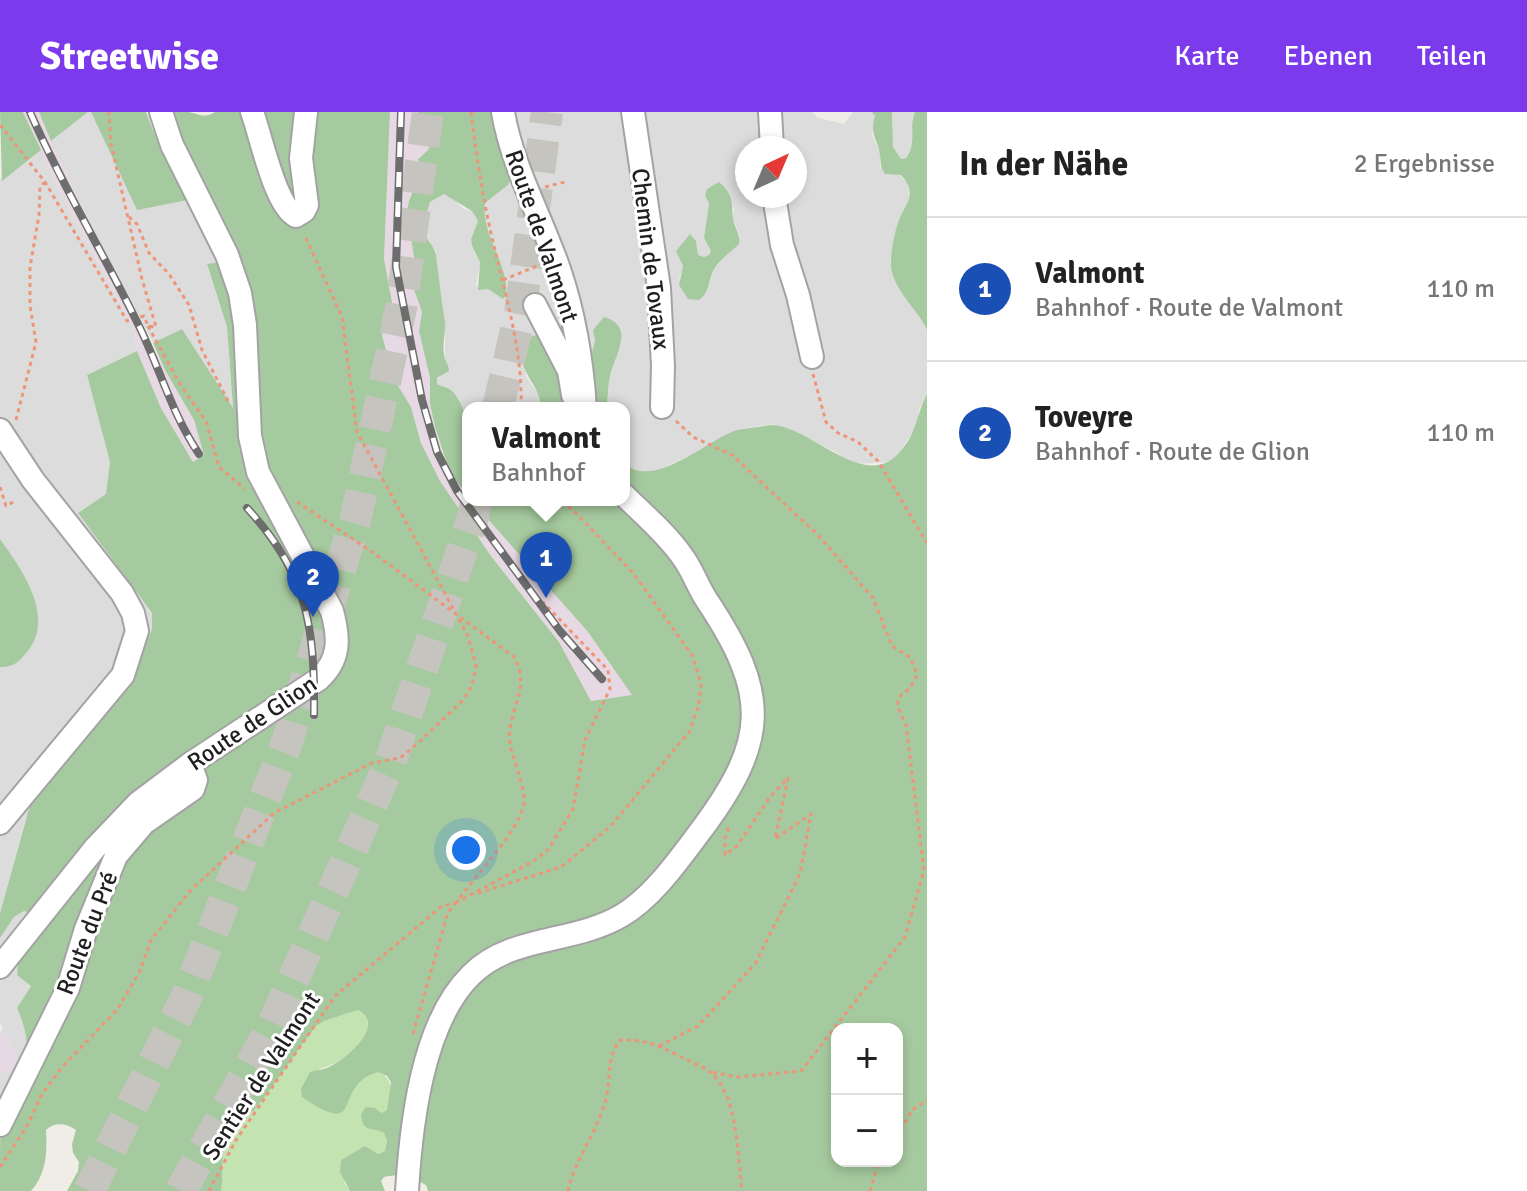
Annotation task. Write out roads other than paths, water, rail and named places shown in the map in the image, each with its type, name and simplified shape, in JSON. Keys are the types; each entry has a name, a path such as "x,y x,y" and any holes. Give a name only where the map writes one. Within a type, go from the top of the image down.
{"street":[{"name":"Route de Glion","path":"0,967 119,821 138,803 190,764 319,679 327,672 337,651 332,611 258,472 251,445 245,325 240,293 227,255 172,145 161,112"},
{"path":"252,112 275,189 287,210 296,216 307,205 301,158 306,112"},
{"name":"Route de Valmont","path":"503,112 560,271 582,367 585,402"},
{"name":"Chemin de Tovaux","path":"633,112 659,288 662,407"},
{"path":"770,112 771,136"},
{"path":"776,208 782,245 798,295 812,357"},
{"path":"535,305 569,371 573,402"},
{"path":"0,430 33,480 122,593 133,613 137,631 123,675 0,823"},
{"path":"407,1191 411,1143 423,1080 438,1024 456,992 470,975 500,952 597,928 633,907 670,869 707,823 725,797 749,748 753,728 752,696 731,635 671,541 630,501"},
{"name":"Route du Pré","path":"0,1125 68,988 86,929 116,856 144,823 191,792 196,780 190,764"}],"tunnel":[{"path":"89,1191 186,998 286,745 355,521 401,308 428,112"},
{"path":"499,402 520,313 547,112"},
{"path":"181,1191 272,1027 390,763 476,506"}],"railway":[{"path":"30,112 139,326 174,407 199,454"},
{"path":"401,112 396,267 422,400 437,452 462,498"},
{"path":"468,506 560,631 602,679"},
{"path":"247,508 283,556 304,604 313,655 314,715"}],"place":[{"name":"Valmont","path":"546,598"},
{"name":"Toveyre","path":"313,617"}]}
